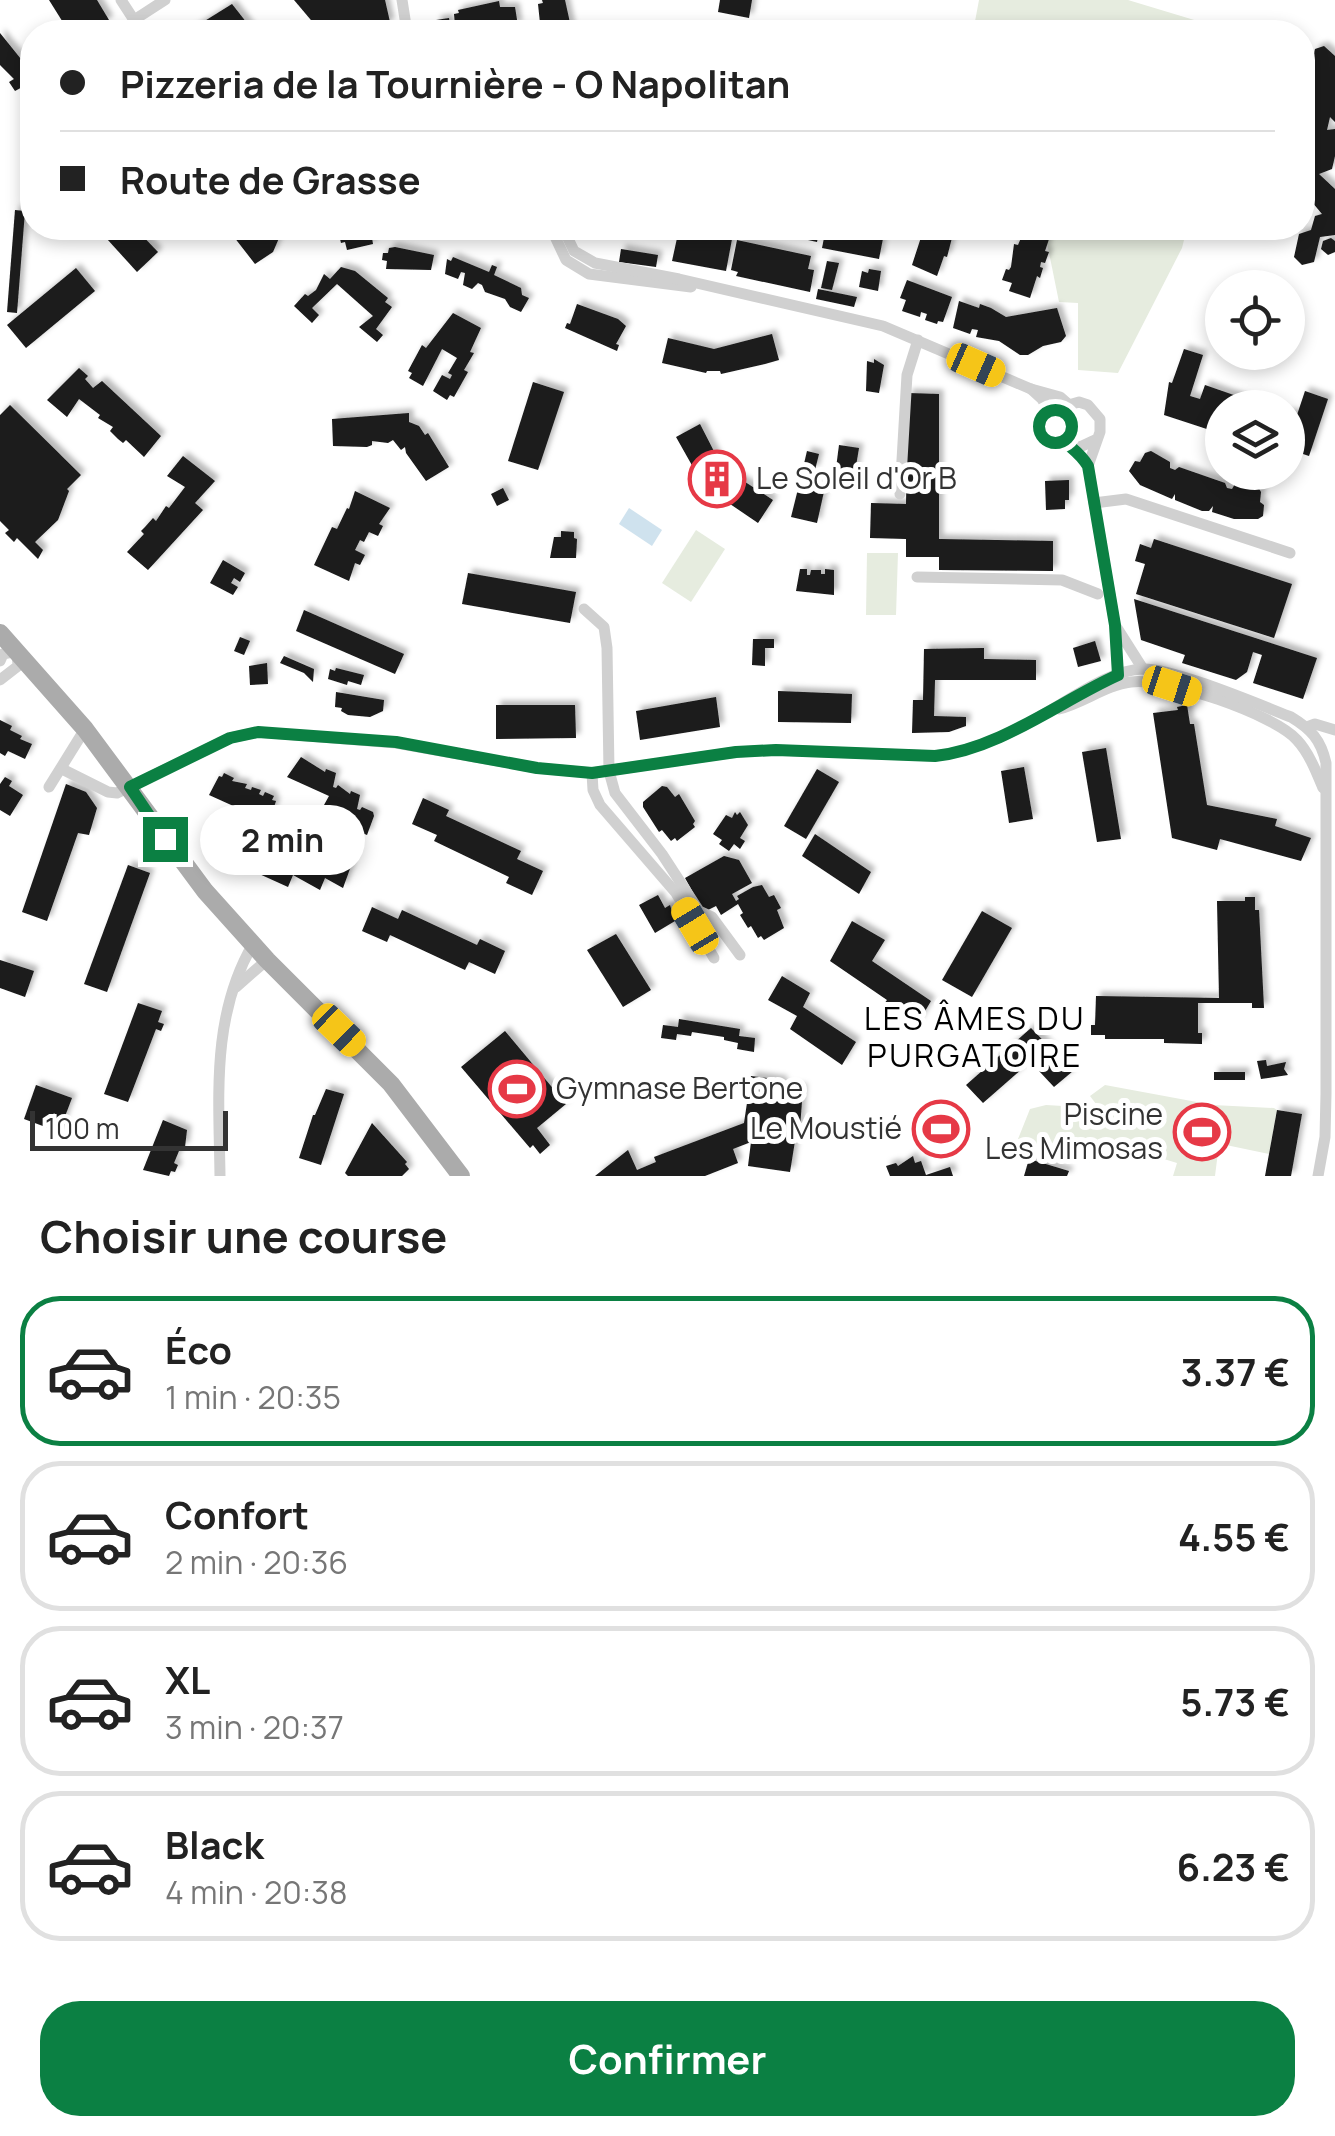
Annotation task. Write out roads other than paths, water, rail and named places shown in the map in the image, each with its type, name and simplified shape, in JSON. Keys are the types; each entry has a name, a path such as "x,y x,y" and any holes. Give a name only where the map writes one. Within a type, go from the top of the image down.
{"main road":[{"path":"0,634 86,729 178,857 267,960 391,1084 461,1176"}],"street":[{"path":"121,0 134,20 164,0"},
{"path":"557,240 566,260 590,274 712,288"},
{"path":"569,240 574,250 594,263 883,326 1031,389 1060,397 1068,404"},
{"path":"900,494 907,375 918,340"},
{"path":"1031,389 1056,421 1059,437 1075,447 1088,466"},
{"path":"1056,421 1068,404 1079,402 1097,413 1100,432 1088,466 1126,680"},
{"path":"1075,447 1095,440"},
{"path":"1094,502 1126,499 1290,553"},
{"path":"917,577 1062,580 1098,594"},
{"path":"584,608 604,628 608,648 609,771 624,807 662,854 699,912 712,916 740,955"},
{"path":"1115,625 1143,669 1267,708 1328,742"},
{"path":"0,661 3,654 17,651 18,666 0,680"},
{"path":"62,769 117,793 230,738 271,732 396,742 537,768 592,773 736,752 952,754 1048,712 1073,696 1126,680 1143,669"},
{"path":"1126,680 1172,686 1240,708 1267,718 1309,746 1328,742"},
{"path":"1324,792 1297,740 1298,733 1323,725 1335,730"},
{"path":"49,787 86,729"},
{"path":"1318,1176 1326,1094 1324,792 1328,742"},
{"path":"592,773 592,790 600,805 676,894 714,958"},
{"path":"220,1176 219,1050 224,1015 253,944"},
{"path":"233,990 267,960"}],"water":[{"path":"629,508 662,530 652,546 619,524"},
{"name":"Piscine Les Mimosas","path":"1184,1119 1218,1125 1222,1130 1219,1144 1181,1134"}],"place":[{"name":"Le Soleil d'Or B","path":"717,479"},
{"name":"Gymnase Bertone","path":"517,1089"},
{"name":"Le Moustié","path":"941,1129"},
{"name":"Piscine Les Mimosas","path":"1202,1132"}],"district":[{"name":"LES ÂMES DU PURGATOIRE","path":"975,1038"}]}
